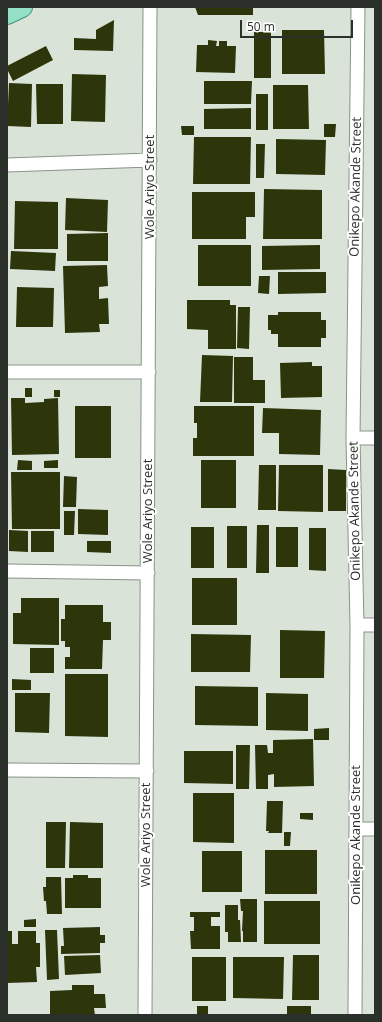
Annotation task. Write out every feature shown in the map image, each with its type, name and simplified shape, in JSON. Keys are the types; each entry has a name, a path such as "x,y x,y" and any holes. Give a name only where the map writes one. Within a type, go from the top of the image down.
{"main road":[{"path":"7,14 22,7"}],"street":[{"name":"Wole Ariyo Street","path":"145,1015 150,7"},
{"name":"Onikepo Akande Street","path":"355,1015 357,625 353,438 358,7"},
{"path":"7,164 150,160"},
{"path":"7,372 149,372"},
{"path":"353,438 375,438"},
{"path":"7,571 148,574"},
{"path":"357,625 375,625"},
{"path":"7,770 146,771"},
{"path":"356,829 375,829"}],"building":[{"path":"195,7 253,7 253,15 198,15"},
{"path":"114,20 113,51 74,50 74,38 96,39 96,30"},
{"path":"282,30 324,30 325,74 282,74"},
{"path":"254,32 271,32 271,78 254,78"},
{"path":"208,40 217,41 216,46 219,46 219,41 227,41 227,46 236,46 235,73 196,72 197,45 208,45"},
{"path":"46,46 53,60 13,81 7,66"},
{"path":"72,74 106,75 105,122 71,121"},
{"path":"204,81 252,81 251,104 204,104"},
{"path":"9,83 32,84 31,127 7,126"},
{"path":"36,84 63,84 63,124 37,124"},
{"path":"273,85 308,85 309,129 273,129"},
{"path":"256,94 268,94 268,130 256,130"},
{"path":"251,108 251,129 204,129 204,109"},
{"path":"324,124 336,124 335,137 324,137"},
{"path":"181,126 194,126 194,135 182,135"},
{"path":"194,137 251,137 250,184 193,184"},
{"path":"276,139 326,140 325,175 276,174"},
{"path":"256,144 265,144 264,178 256,178"},
{"path":"264,189 322,190 322,239 263,239"},
{"path":"192,192 255,192 255,217 246,217 246,239 192,239"},
{"path":"66,198 108,200 107,232 65,230"},
{"path":"15,201 58,202 58,249 14,249"},
{"path":"108,233 108,261 67,261 67,234"},
{"path":"198,245 251,245 251,286 198,286"},
{"path":"320,245 320,269 262,270 262,246"},
{"path":"11,251 56,253 55,271 10,269"},
{"path":"107,265 108,286 99,287 99,299 108,298 109,324 99,324 100,332 65,333 63,266"},
{"path":"278,272 326,272 326,293 278,294"},
{"path":"259,276 270,276 269,294 258,293"},
{"path":"17,287 54,288 53,327 16,327"},
{"path":"187,300 230,300 230,305 236,305 236,349 208,349 208,330 187,329"},
{"path":"238,307 250,307 249,349 237,348"},
{"path":"278,312 321,312 321,320 326,320 326,338 321,338 321,347 278,347 278,334 271,334 271,330 268,330 268,315 278,315"},
{"path":"202,355 233,356 232,402 200,402"},
{"path":"234,357 253,357 253,380 265,380 265,403 234,403"},
{"path":"312,362 312,366 322,366 322,397 281,398 280,363"},
{"path":"25,388 32,388 32,397 25,397"},
{"path":"54,390 60,390 60,397 54,397"},
{"path":"11,398 25,398 25,403 44,402 44,399 58,398 59,454 12,455"},
{"path":"75,406 111,406 111,458 75,458"},
{"path":"194,406 254,406 254,456 193,456 193,438 197,438 197,423 194,423"},
{"path":"263,408 321,410 320,455 279,454 279,433 262,433"},
{"path":"18,460 32,461 32,470 17,470"},
{"path":"58,460 58,468 44,468 44,461"},
{"path":"201,460 236,460 236,508 201,508"},
{"path":"259,465 276,465 276,510 258,510"},
{"path":"279,465 323,465 323,512 278,511"},
{"path":"328,469 346,470 346,511 328,511"},
{"path":"11,472 60,472 60,529 12,529"},
{"path":"64,476 77,477 76,507 63,507"},
{"path":"78,509 108,510 108,535 78,534"},
{"path":"64,511 75,511 74,535 64,535"},
{"path":"257,525 269,525 269,573 256,573"},
{"path":"227,526 247,526 247,568 227,568"},
{"path":"191,527 214,527 214,568 191,568"},
{"path":"276,527 298,527 298,567 276,567"},
{"path":"309,528 326,528 326,571 309,570"},
{"path":"9,530 28,531 28,552 9,551"},
{"path":"31,531 54,531 54,552 31,552"},
{"path":"87,541 111,541 111,553 87,552"},
{"path":"192,578 237,578 237,625 192,625"},
{"path":"21,598 59,598 59,645 13,644 13,613 21,613"},
{"path":"65,605 103,605 103,622 111,622 111,640 103,640 102,669 65,669 65,657 70,657 70,647 65,647 65,641 61,641 61,619 65,619"},
{"path":"280,630 325,631 324,678 280,678"},
{"path":"191,634 251,635 250,672 191,672"},
{"path":"30,648 54,648 54,673 30,673"},
{"path":"65,674 108,674 108,737 65,736"},
{"path":"12,679 31,680 31,690 12,690"},
{"path":"195,686 258,687 258,726 195,725"},
{"path":"15,693 50,693 49,733 15,732"},
{"path":"266,693 308,694 308,731 266,730"},
{"path":"329,728 329,740 314,740 314,729"},
{"path":"313,739 314,786 274,787 274,774 268,775 268,789 256,789 255,745 267,745 268,753 273,753 273,740"},
{"path":"236,745 250,745 249,789 236,789"},
{"path":"184,751 233,751 233,784 184,783"},
{"path":"193,793 234,793 234,843 193,842"},
{"path":"267,801 283,801 282,833 268,833 269,831 266,831"},
{"path":"300,813 313,813 313,820 300,819"},
{"path":"46,822 66,822 65,868 46,868"},
{"path":"70,822 103,823 103,868 69,868"},
{"path":"284,832 291,832 290,846 284,846"},
{"path":"265,850 317,850 317,894 265,894"},
{"path":"202,851 242,851 242,892 202,892"},
{"path":"73,875 88,875 88,878 101,878 101,908 65,908 65,878 73,878"},
{"path":"46,877 61,877 62,914 47,914 43,887 46,887"},
{"path":"240,899 257,899 257,942 243,942 243,911 241,911"},
{"path":"264,901 320,901 320,944 264,944"},
{"path":"225,905 238,905 238,920 240,920 241,942 228,942 228,932 225,932"},
{"path":"190,912 220,912 220,917 211,917 211,926 220,926 220,949 191,949 190,931 194,931 194,917 190,917"},
{"path":"36,919 36,927 24,927 24,920"},
{"path":"100,927 100,935 105,935 105,943 100,943 100,953 61,954 61,946 64,946 63,928"},
{"path":"45,930 57,930 59,979 47,980"},
{"path":"7,931 12,931 12,944 18,944 18,931 36,931 36,943 40,943 40,967 36,967 37,982 7,983"},
{"path":"100,955 101,973 65,975 64,956"},
{"path":"293,955 319,955 319,1000 292,1000"},
{"path":"192,957 226,957 226,1001 192,1001"},
{"path":"233,957 284,957 283,999 233,998"},
{"path":"72,985 94,985 94,994 105,994 106,1008 94,1008 95,1015 50,1015 50,991 72,990"},
{"path":"197,1006 208,1006 208,1015 197,1015"},
{"path":"287,1006 311,1006 311,1015 287,1015"}]}
